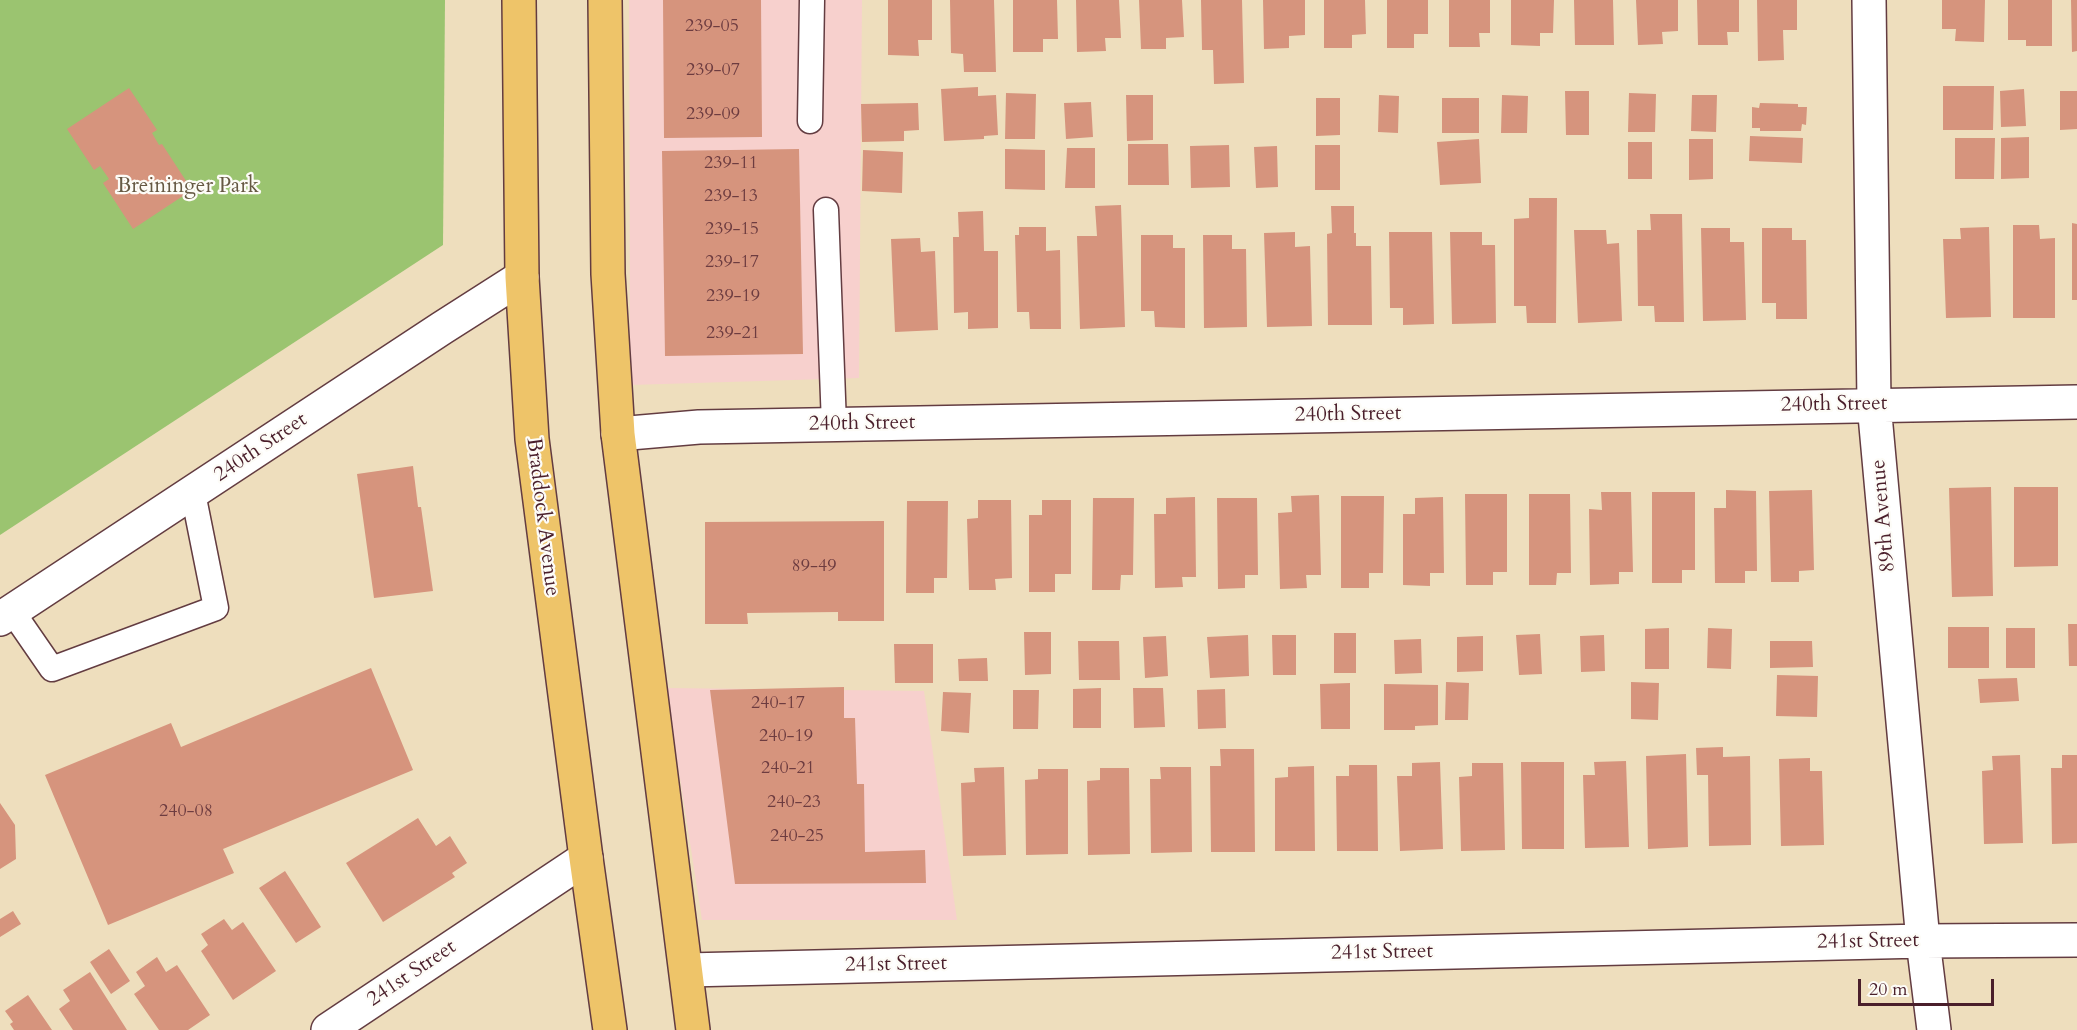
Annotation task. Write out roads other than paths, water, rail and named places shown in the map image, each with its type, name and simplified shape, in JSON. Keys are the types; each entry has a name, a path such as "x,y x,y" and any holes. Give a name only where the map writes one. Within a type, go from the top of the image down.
{"main road":[{"name":"Braddock Avenue","path":"519,0 522,277 531,438 610,1030"},
{"path":"606,0 608,274 618,434 693,1030"}],"street":[{"name":"89th Avenue","path":"1869,0 1874,404 1923,941 1934,1030"},
{"name":"240th Street","path":"6,615 522,277"},
{"name":"240th Street","path":"618,434 699,427 2077,402"},
{"name":"241st Street","path":"328,1030 586,858"},
{"name":"241st Street","path":"687,970 2077,939"}],"lane":[{"path":"810,121 812,0"},
{"path":"826,210 834,425"},
{"path":"6,615 52,669 216,608 194,493"}],"park label":[{"name":"Breininger Park","path":"188,187"}]}
